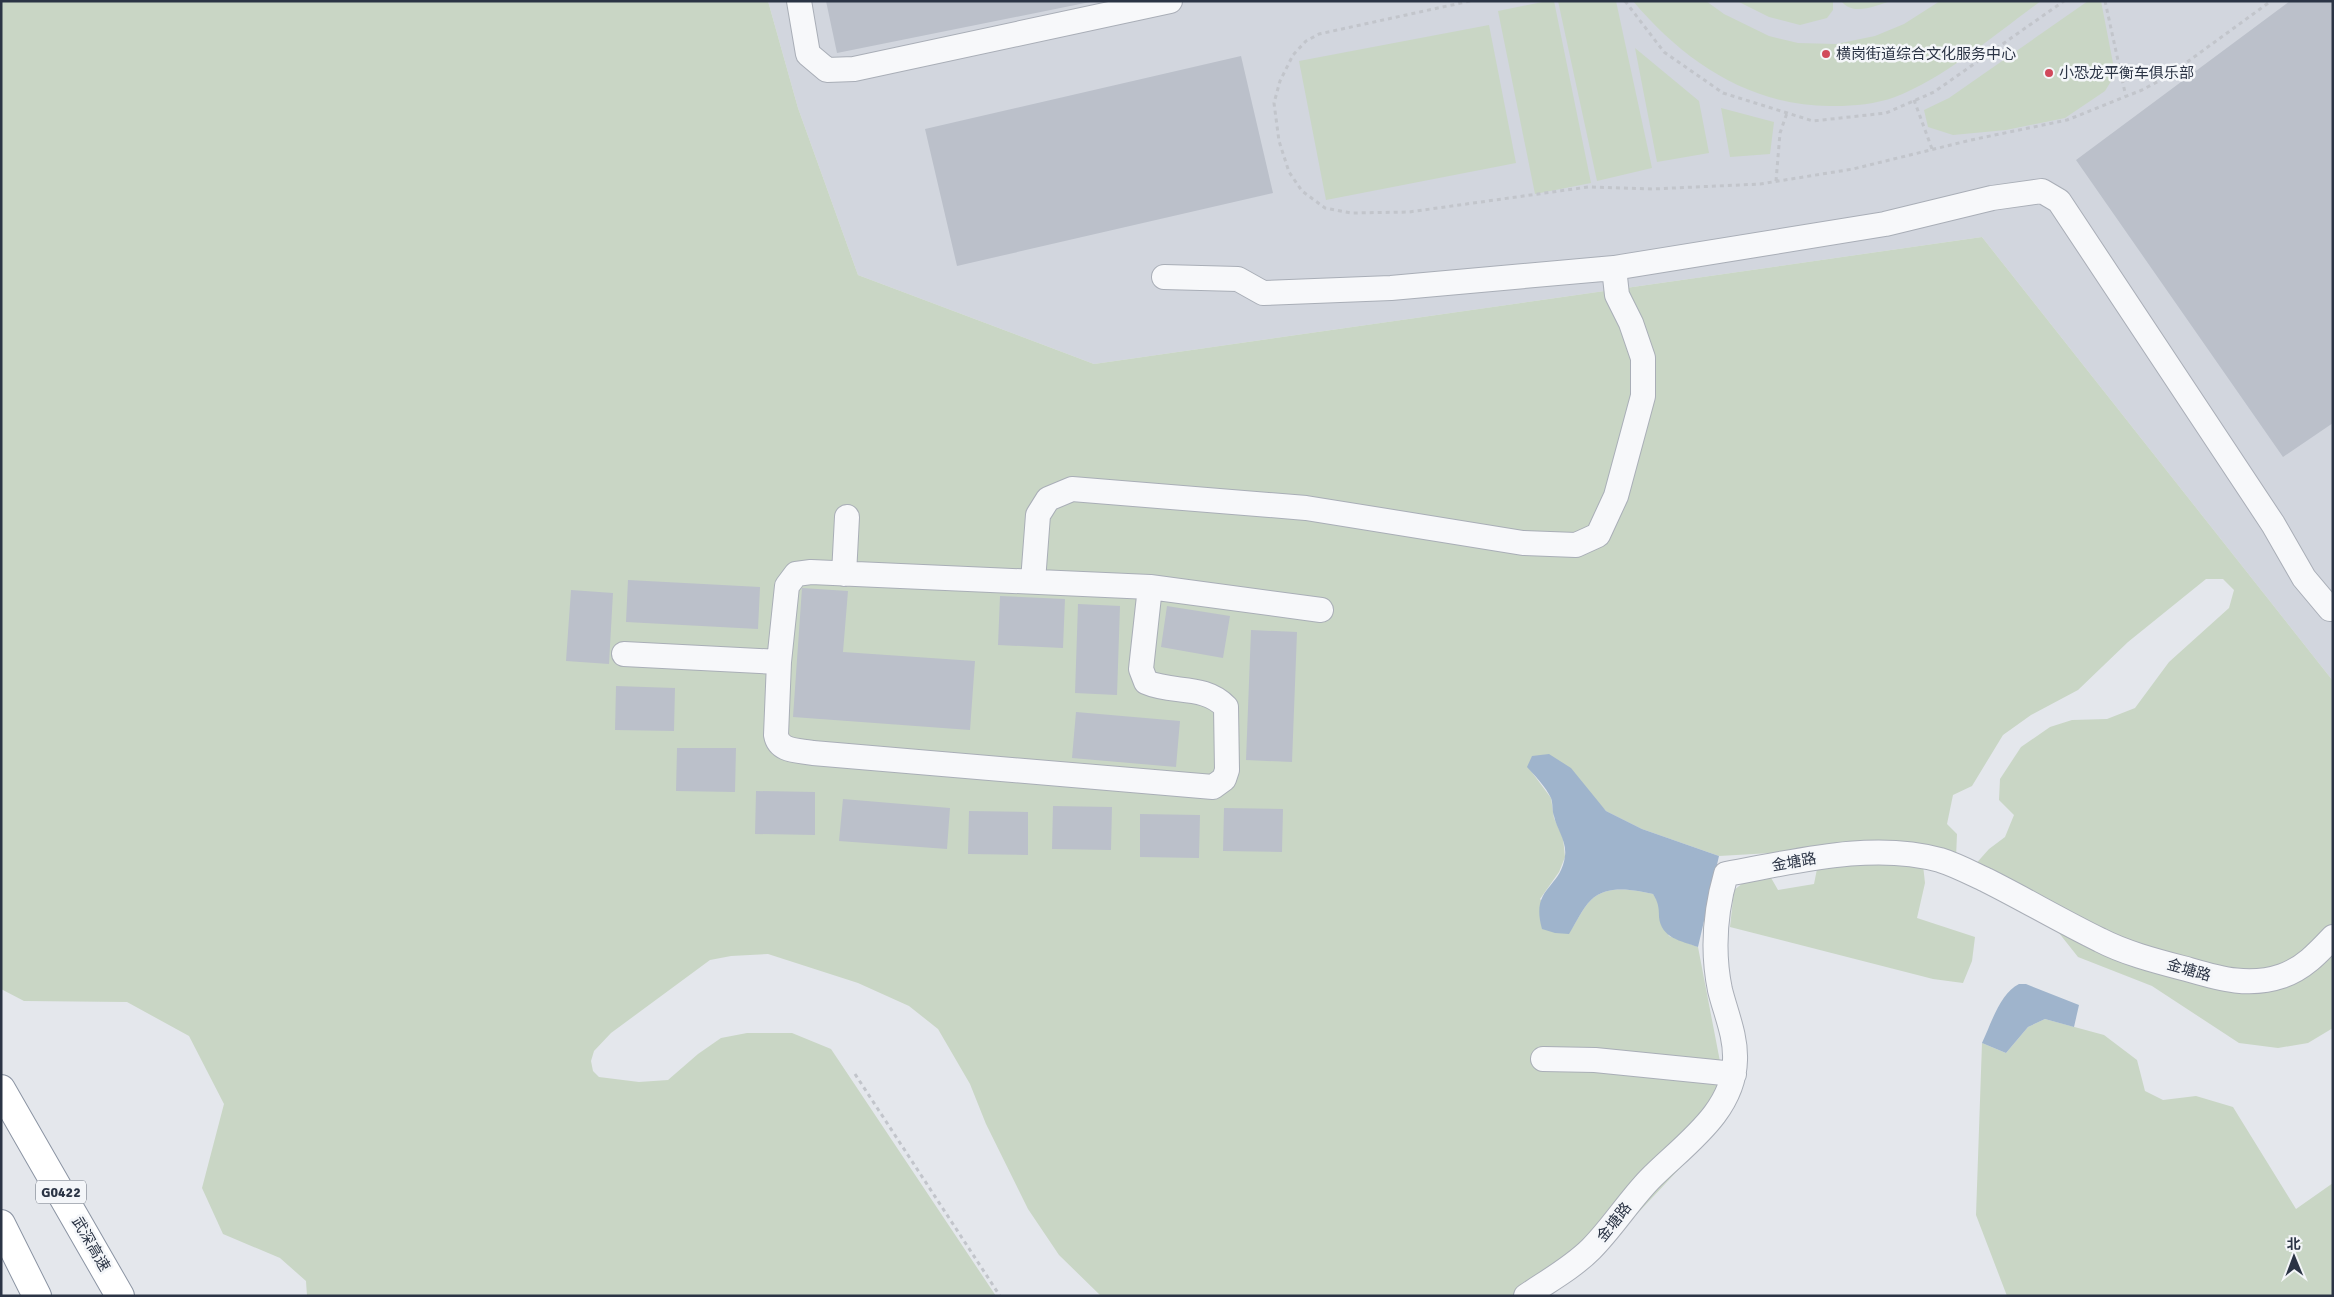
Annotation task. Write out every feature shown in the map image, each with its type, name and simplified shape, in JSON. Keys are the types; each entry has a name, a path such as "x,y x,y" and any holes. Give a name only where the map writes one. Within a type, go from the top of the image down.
{"highway":[{"name":"武深高速","path":"1,1078 8,1100 120,1296"},
{"path":"1,1224 37,1296"}],"street":[{"path":"799,1 808,54 827,70 854,70 1170,1"},
{"path":"1164,278 1238,279 1263,293 1391,288 1614,268 1885,224 1992,198 2042,191 2058,200 2273,524 2304,578 2330,609 2333,609"},
{"path":"1033,581 1038,515 1048,499 1072,489 1306,508 1523,544 1576,545 1598,535 1616,496 1643,396 1643,358 1631,322 1617,295 1614,268"},
{"path":"844,574 847,517"},
{"path":"1150,587 1141,669 1146,682 1158,687 1201,692 1218,698 1226,707 1228,720 1228,770 1224,779 1213,787 813,753 783,747 777,742 779,662 787,586 796,574 844,574 1150,587 1321,610"},
{"path":"624,654 779,662"},
{"name":"金塘路","path":"1526,1296 1570,1267 1592,1249 1649,1180 1682,1150 1723,1101 1734,1074 1734,1044 1720,988 1715,951 1718,901 1729,864 1860,854 1906,855 1941,860 2024,898 2102,942 2150,959 2227,980 2255,981 2284,976 2303,966 2333,937"},
{"path":"1543,1059 1595,1060 1734,1074"}],"path":[{"path":"1470,1 1319,34 1306,41 1293,55 1280,81 1274,103 1279,141 1289,172 1302,191 1324,208 1351,213 1410,212 1588,187 1688,188 1776,181 1853,169 1932,149 2067,120 2126,97 2168,76 2271,1"},
{"path":"1625,1 1664,52 1723,93 1813,121 1886,113 1934,92 2064,1"},
{"path":"2105,1 2126,97"},
{"path":"1914,100 1932,149"},
{"path":"1776,181 1780,133 1787,113"},
{"path":"855,1074 1000,1296"}],"shaded area":[{"path":"768,1 2333,1 2333,681 1982,237 1094,364 858,275 798,108"}],"green space":[{"path":"1,1 768,1 798,108 858,275 1094,364 1982,237 2333,681 2333,1028 2308,1043 2278,1048 2239,1043 2152,986 2078,957 2055,928 1973,867 1989,849 2005,837 2014,815 1999,800 2000,779 2021,747 2050,727 2072,720 2107,719 2135,708 2169,662 2229,608 2234,590 2223,579 2206,579 2128,642 2078,690 2031,715 2003,735 1972,786 1953,795 1947,824 1957,834 1956,858 1804,851 1719,856 1642,829 1606,811 1590,794 1528,767 1551,798 1554,818 1563,838 1565,857 1559,872 1540,899 1569,933 1591,900 1598,895 1613,890 1653,894 1659,903 1659,914 1669,936 1698,947 1722,1072 1711,1135 1590,1264 1541,1296 1101,1296 1059,1255 1028,1209 986,1124 970,1084 938,1029 909,1006 858,983 768,954 731,956 710,960 611,1033 594,1051 591,1061 593,1071 599,1077 639,1082 668,1080 698,1054 721,1038 747,1033 792,1033 831,1049 996,1296 307,1296 306,1281 280,1258 223,1234 202,1188 224,1104 189,1036 127,1002 24,1001 1,989"},
{"path":"1554,1 1591,183 1535,194 1498,11"},
{"path":"1558,1 1616,1 1652,168 1597,181"},
{"name":"横岗街道综合文化服务中心","path":"1633,1 1706,1 1724,14 1769,36 1798,43 1836,44 1875,36 1904,24 1940,1 2041,1 1970,54 1914,89 1880,101 1835,106 1805,105 1776,99 1748,90 1722,77 1698,62 1675,43"},
{"name":"横岗街道综合文化服务中心","path":"1737,1 1833,1 1833,10 1827,18 1800,25 1769,17"},
{"name":"横岗街道综合文化服务中心","path":"1841,1 1892,1 1858,9 1846,6"},
{"name":"小恐龙平衡车俱乐部","path":"2088,1 2101,1 2113,63 2113,78 2105,91 2065,118 2006,130 1953,135 1928,127 1924,110 1949,98"},
{"path":"1489,25 1516,163 1326,200 1299,61"},
{"path":"1635,48 1699,101 1709,153 1657,162"},
{"path":"1721,108 1774,122 1770,154 1730,157"},
{"path":"1849,861 1923,865 1925,883 1917,918 1975,937 1972,961 1963,983 1933,979 1730,927 1734,890 1752,876 1770,876 1778,890 1814,884 1817,869"},
{"path":"2045,1019 2104,1035 2137,1060 2145,1091 2163,1100 2196,1096 2233,1107 2296,1209 2333,1183 2333,1296 2007,1296 1976,1215 1982,1043 2006,1053 2028,1027"}],"water":[{"path":"1549,754 1571,768 1606,811 1642,829 1719,856 1698,947 1673,938 1664,930 1659,917 1658,905 1653,894 1630,890 1605,892 1591,900 1569,934 1555,933 1542,929 1539,915 1540,905 1543,896 1562,867 1565,851 1553,814 1551,798 1527,767 1532,756"},
{"path":"2019,984 2026,984 2079,1005 2074,1027 2045,1019 2028,1027 2006,1053 1982,1043 2006,994"}],"building":[{"path":"826,1 1090,1 1090,2 837,53"},
{"path":"2290,1 2333,1 2333,423 2283,457 2076,160"},
{"path":"1241,56 1273,193 957,266 925,129"},
{"path":"628,580 760,587 758,629 626,622"},
{"path":"802,588 848,591 843,652 975,661 970,730 793,717"},
{"path":"571,590 613,593 609,664 566,661"},
{"path":"1000,596 1065,599 1063,648 998,645"},
{"path":"1078,604 1120,606 1117,695 1075,693"},
{"path":"1167,606 1230,616 1223,658 1161,647"},
{"path":"1251,630 1297,632 1292,762 1246,760"},
{"path":"616,686 675,688 674,731 615,730"},
{"path":"1076,712 1180,721 1176,767 1072,758"},
{"path":"677,748 736,748 735,792 676,791"},
{"path":"756,791 815,792 815,835 755,834"},
{"path":"843,799 950,808 947,849 839,841"},
{"path":"1053,806 1112,807 1111,850 1052,849"},
{"path":"1224,808 1283,809 1282,852 1223,851"},
{"path":"969,811 1028,812 1028,855 968,854"},
{"path":"1140,814 1200,815 1199,858 1140,857"}],"place":[{"name":"横岗街道综合文化服务中心","path":"1826,54"},
{"name":"小恐龙平衡车俱乐部","path":"2049,73"}]}
